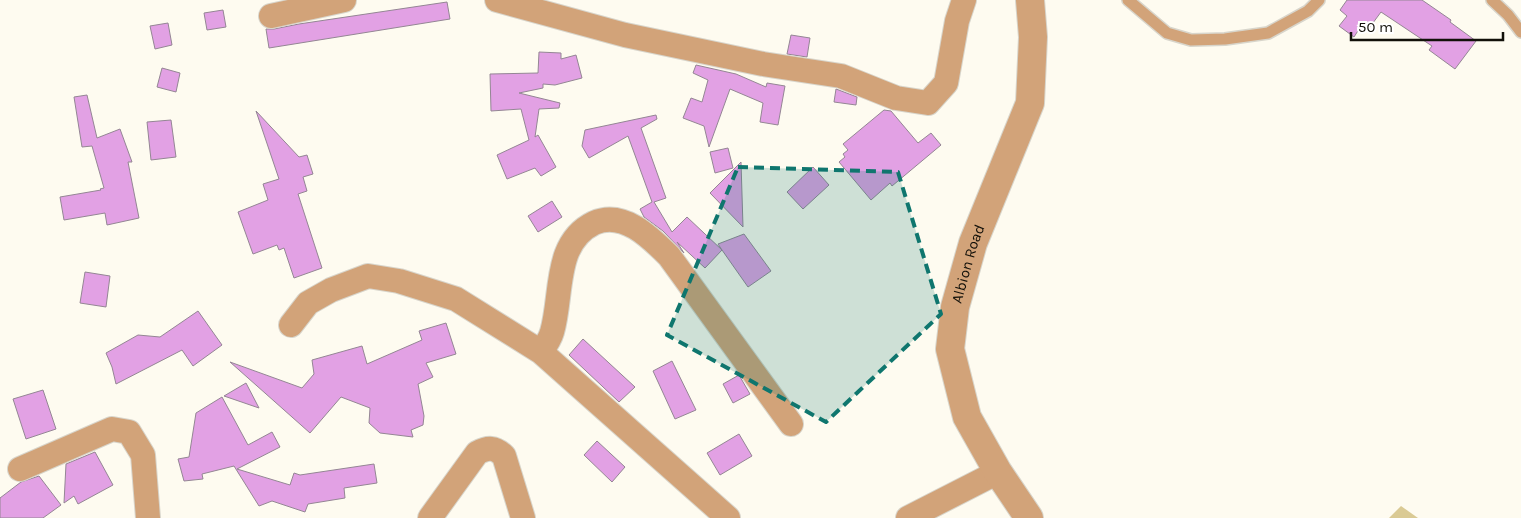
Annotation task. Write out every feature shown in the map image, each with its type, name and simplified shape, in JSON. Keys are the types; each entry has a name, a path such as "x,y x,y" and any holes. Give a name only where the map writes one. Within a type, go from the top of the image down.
{"street":[{"path":"271,16 344,0"},
{"path":"497,0 625,34 763,64 841,76 896,98 928,103 946,83 957,21 964,0"},
{"name":"Albion Road","path":"1029,518 998,472 967,417 950,349 956,307 973,243 1030,102 1033,37 1030,0"},
{"path":"541,352 553,330 562,269 572,242 583,228 599,221 612,219 626,223 648,236 669,256 792,424"},
{"path":"291,325 308,303 331,290 368,276 398,281 456,300 541,352 728,518"},
{"path":"20,469 112,429 129,432 144,455 148,518"},
{"path":"430,518 477,453 484,449 492,448 499,450 504,456 522,518"},
{"path":"908,518 998,472"}],"lane":[{"path":"1128,0 1167,33 1191,40 1225,39 1268,33 1308,11 1319,0"},
{"path":"1492,0 1508,15 1521,32"}],"highlighted area":[{"path":"738,167 898,172 941,314 826,422 667,335"}],"shaded area":[{"path":"1401,506 1418,518 1389,518"}],"building":[{"path":"1347,0 1422,0 1451,20 1450,22 1476,41 1455,69 1429,50 1432,46 1381,12 1367,31 1361,26 1354,37 1339,26 1347,16 1340,10"},
{"path":"447,2 450,19 269,48 266,29"},
{"path":"223,10 226,27 207,30 204,13"},
{"path":"168,23 172,45 155,49 150,26"},
{"path":"791,35 810,38 807,57 787,54"},
{"path":"539,52 561,53 561,59 576,55 582,78 555,85 543,84 543,88 519,93 560,103 559,108 539,109 535,137 538,135 556,167 541,176 535,168 507,179 497,155 529,140 521,109 491,111 490,74 538,73"},
{"path":"696,65 736,74 766,87 767,83 785,86 778,125 760,122 763,103 730,89 709,147 704,126 683,118 691,98 702,102 708,80 693,73"},
{"path":"162,68 180,73 176,92 157,87"},
{"path":"836,89 857,97 856,105 834,102"},
{"path":"87,95 97,138 120,129 132,162 128,162 139,218 107,225 105,213 64,220 60,197 104,188 92,146 82,147 74,97"},
{"path":"884,110 891,111 918,143 931,133 941,145 892,186 890,183 871,200 839,162 845,157 843,154 848,150 843,144"},
{"path":"256,111 299,157 307,155 313,174 303,177 307,191 298,194 322,268 294,278 284,248 279,250 277,245 253,254 238,212 268,200 263,184 279,179"},
{"path":"656,115 657,119 641,128 666,198 654,202 672,232 687,217 722,250 705,268 677,242 684,253 663,231 644,217 640,209 652,202 628,136 589,158 582,146 585,130"},
{"path":"171,120 176,157 151,160 147,122"},
{"path":"728,148 733,168 715,173 710,152"},
{"path":"741,162 743,227 710,193"},
{"path":"813,167 829,185 803,209 787,192"},
{"path":"552,201 562,217 538,232 528,216"},
{"path":"744,234 771,271 748,287 718,244"},
{"path":"85,272 110,276 106,307 80,303"},
{"path":"198,311 222,345 193,366 182,350 116,384 106,353 138,335 160,337"},
{"path":"446,323 456,354 426,363 433,377 418,384 424,416 423,425 411,430 413,437 380,433 369,423 370,408 341,397 310,433 230,362 302,388 314,374 312,360 362,346 367,364 422,340 419,331"},
{"path":"583,339 635,387 619,402 569,355"},
{"path":"672,361 696,410 675,419 653,371"},
{"path":"739,375 750,394 733,403 723,384"},
{"path":"246,383 259,408 224,396"},
{"path":"43,390 56,429 26,439 13,399"},
{"path":"222,397 248,445 272,432 280,447 237,469 290,485 294,473 300,475 374,464 377,483 344,488 345,498 308,504 305,512 272,501 259,506 234,466 202,474 203,479 184,481 178,459 189,457 196,413"},
{"path":"739,434 752,456 720,475 707,453"},
{"path":"597,441 625,467 612,482 584,455"},
{"path":"95,452 113,485 78,504 74,496 64,503 66,464"},
{"path":"39,476 61,505 43,518 0,518 0,498 21,482"}]}
